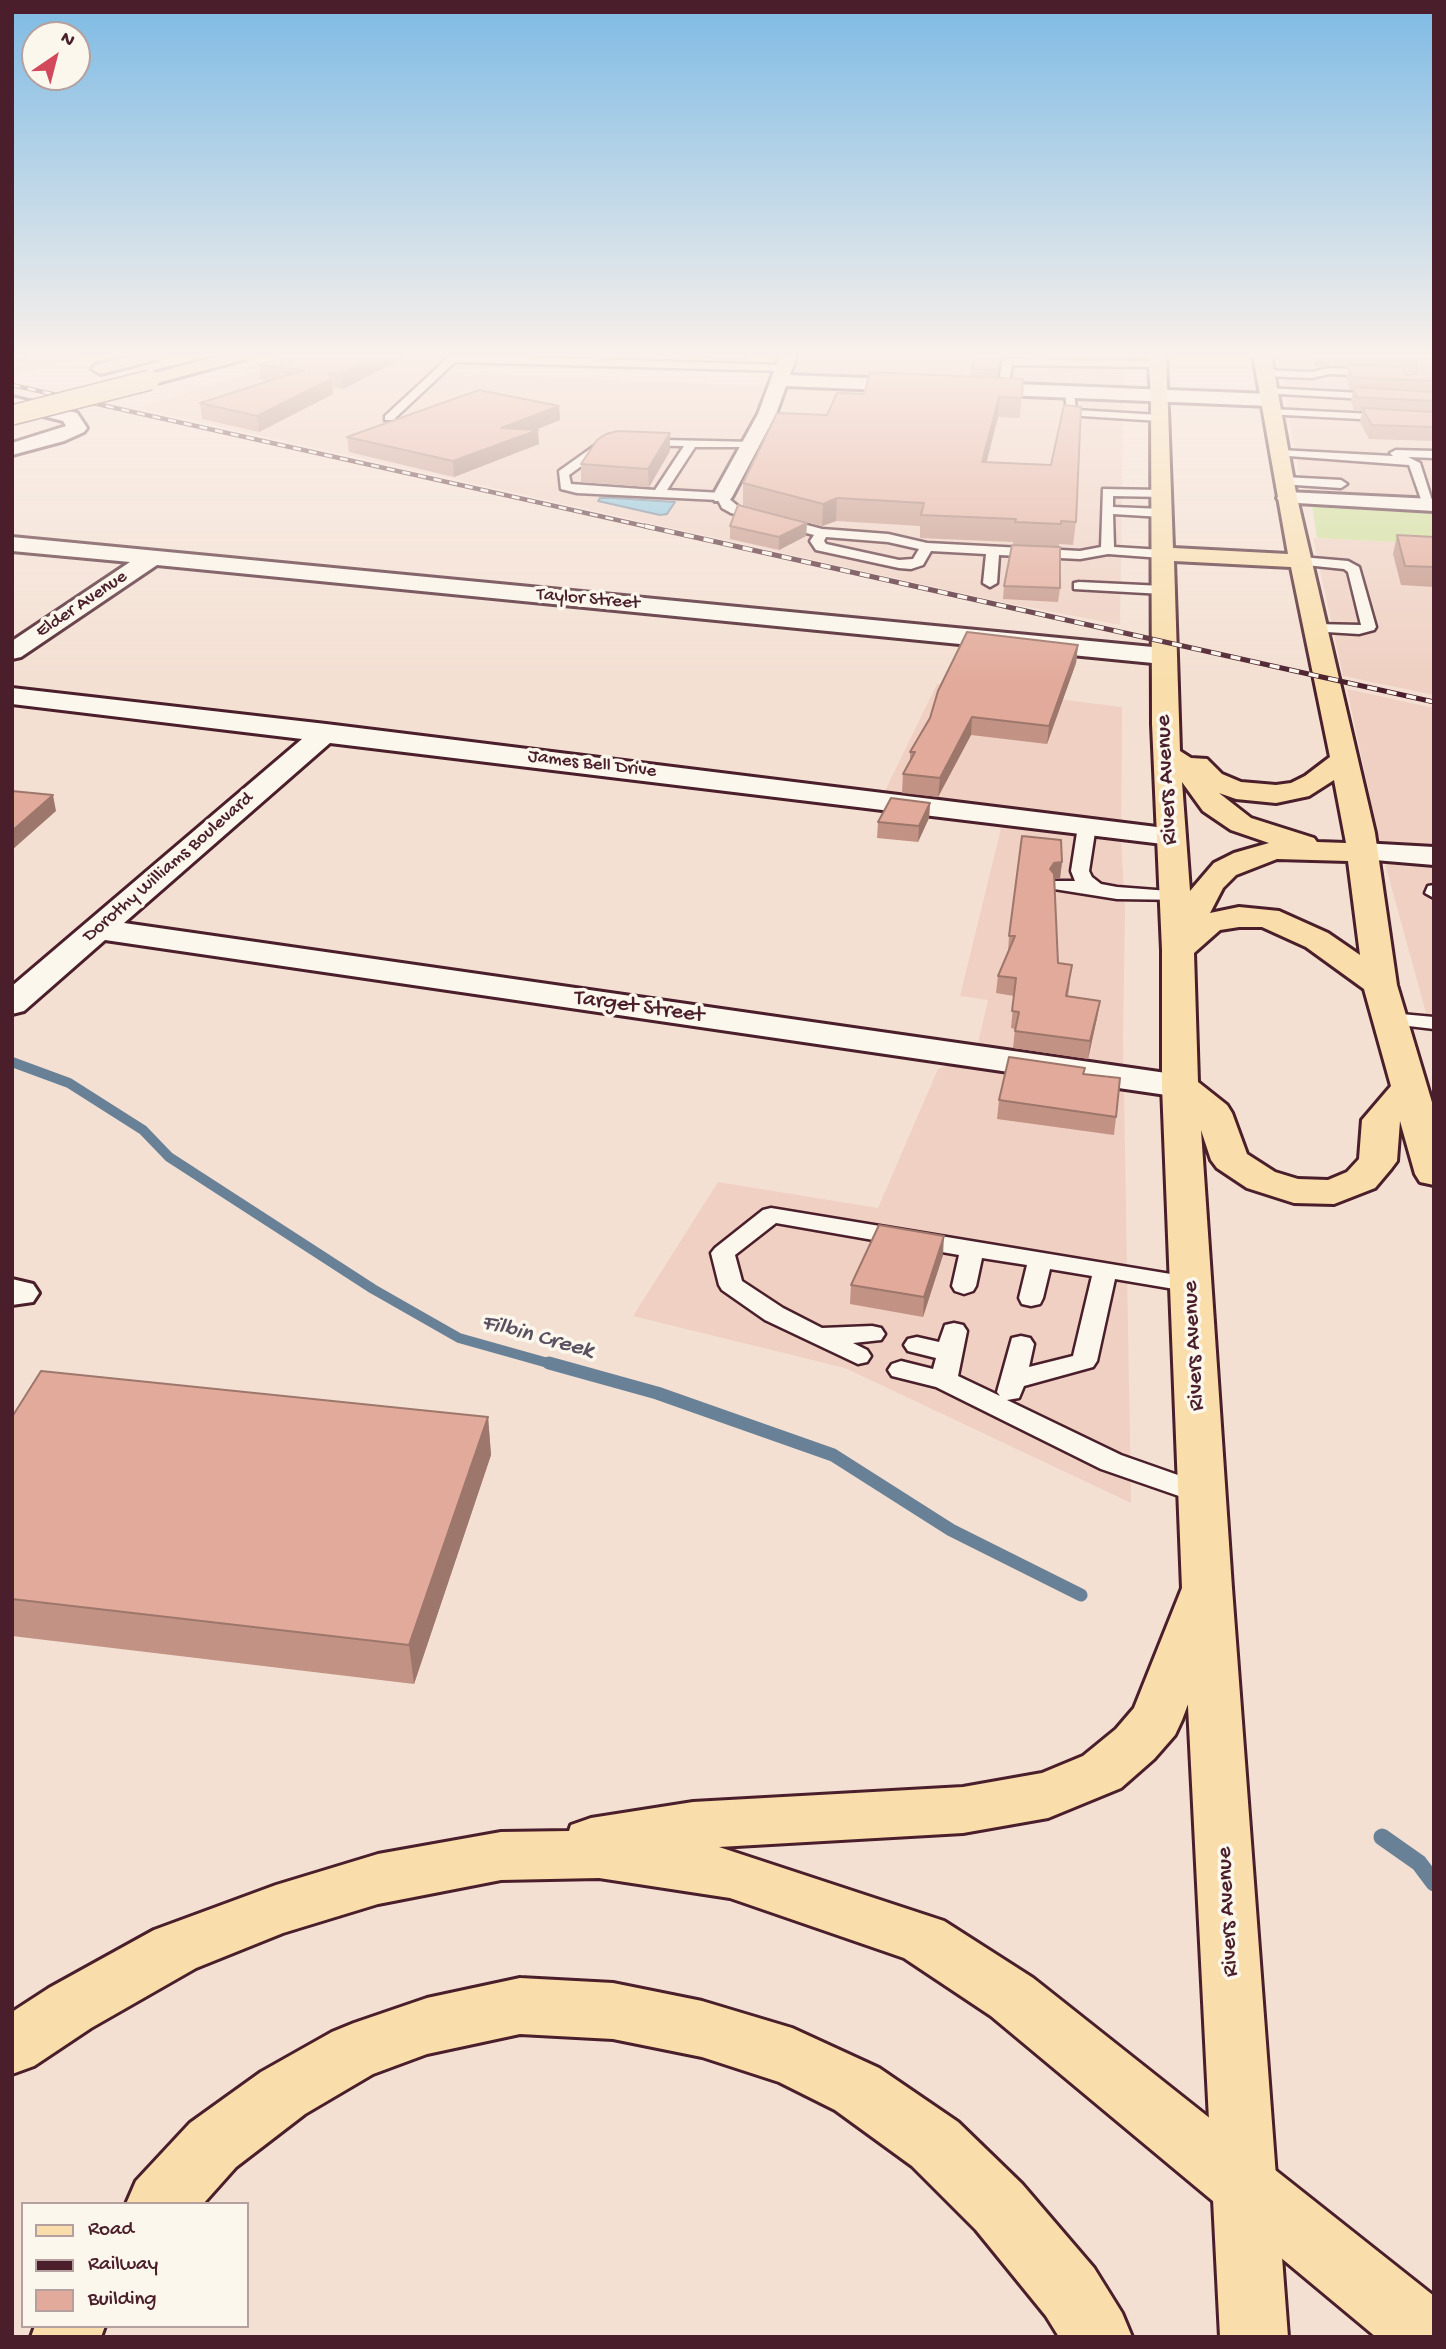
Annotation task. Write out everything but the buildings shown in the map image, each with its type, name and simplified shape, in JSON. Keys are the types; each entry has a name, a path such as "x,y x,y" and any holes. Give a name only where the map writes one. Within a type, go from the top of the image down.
{"main road":[{"name":"Rivers Avenue","path":"1160,465 1163,656 1178,950 1180,1086 1207,1588 1254,2337"},
{"path":"1282,465 1362,852 1385,1002 1434,1174"},
{"path":"1163,572 1301,561"},
{"path":"1166,739 1191,745 1198,769 1212,780 1236,790 1276,794 1299,790 1315,782 1343,760"},
{"path":"1166,739 1213,805 1241,824 1303,844 1362,852"},
{"path":"1178,950 1199,902 1211,883 1225,869 1245,859 1276,850 1362,852"},
{"path":"1178,950 1209,923 1239,917 1268,918 1317,940 1385,1002"},
{"path":"1180,1086 1214,1113 1230,1160 1261,1181 1294,1191 1321,1192 1334,1192 1361,1180 1378,1161 1381,1120 1409,1088"},
{"path":"12,2046 70,2008 187,1944 276,1910 378,1879 693,1825 963,1810 1048,1795 1102,1772 1135,1744 1156,1720 1207,1588"},
{"path":"501,1856 598,1854 730,1873 922,1940 1012,1997 1430,2337"},
{"path":"161,2202 213,2145 283,2093 354,2052 427,2026 520,2006 613,2011 702,2029 792,2057 857,2089 934,2144 999,2207 1070,2292 1098,2337"}],"street":[{"path":"722,497 739,465"},
{"path":"1286,490 1339,476 1432,505"},
{"name":"Taylor Street","path":"12,544 1163,656"},
{"name":"Elder Avenue","path":"12,652 152,558"},
{"name":"James Bell Drive","path":"12,696 1171,836"},
{"name":"Dorothy Williams Boulevard","path":"12,1004 326,732"},
{"path":"1362,852 1434,856"},
{"name":"Target Street","path":"98,929 1180,1086"}],"lane":[{"path":"576,465 563,474 565,486 576,489 722,497 726,506 735,510 822,533 888,538 927,547 1080,555 1108,550 1163,572"},
{"path":"658,494 678,465"},
{"path":"1328,465 1339,476 1386,465"},
{"path":"1415,465 1432,505"},
{"path":"1108,550 1107,492 1161,504"},
{"path":"822,533 817,541 821,547 899,564 911,565 918,562 927,547"},
{"path":"990,583 993,550"},
{"path":"1301,561 1348,565 1354,570 1369,627 1359,630 1315,628"},
{"path":"1079,586 1163,572"},
{"path":"1087,826 1080,871 1084,880 1095,888"},
{"path":"1060,885 1116,893 1175,896"},
{"path":"1385,1002 1434,1023"},
{"path":"858,1356 774,1314 731,1285 723,1253 771,1214 972,1250 1192,1284"},
{"path":"964,1286 972,1250"},
{"path":"1031,1298 1040,1261"},
{"path":"1013,1380 1084,1361 1105,1271"},
{"path":"819,1336 872,1334"},
{"path":"917,1345 952,1342 944,1380"},
{"path":"1006,1409 1021,1344"},
{"path":"901,1370 944,1380 1111,1462 1202,1494"}],"shaded area":[{"path":"389,465 1122,465 1120,625 992,600"},
{"path":"1298,465 1434,465 1434,505 1304,499"},
{"path":"1313,538 1434,544 1434,695 1343,676"},
{"path":"937,684 1122,707 1121,838 1125,911 1123,1035 1131,1503 845,1368 633,1316 718,1182 878,1208 938,1069 975,1056 988,1000 960,996 1004,816 880,801"},
{"path":"1347,689 1434,708 1434,1042 1382,853"}],"green space":[{"path":"1312,505 1434,509 1434,544 1317,538"}],"water":[{"path":"600,498 675,502 667,514 660,515 598,501"}],"waterway":[{"name":"Filbin Creek","path":"12,1062 69,1083 143,1130 169,1157 373,1289 459,1338 555,1365"},
{"name":"Filbin Creek","path":"549,1363 657,1393 833,1455 951,1530 1081,1595"},
{"name":"Filbin Creek","path":"1382,1837 1419,1863 1434,1883"}],"railway":[{"path":"369,465 653,528"},
{"path":"645,526 1434,702"}]}
